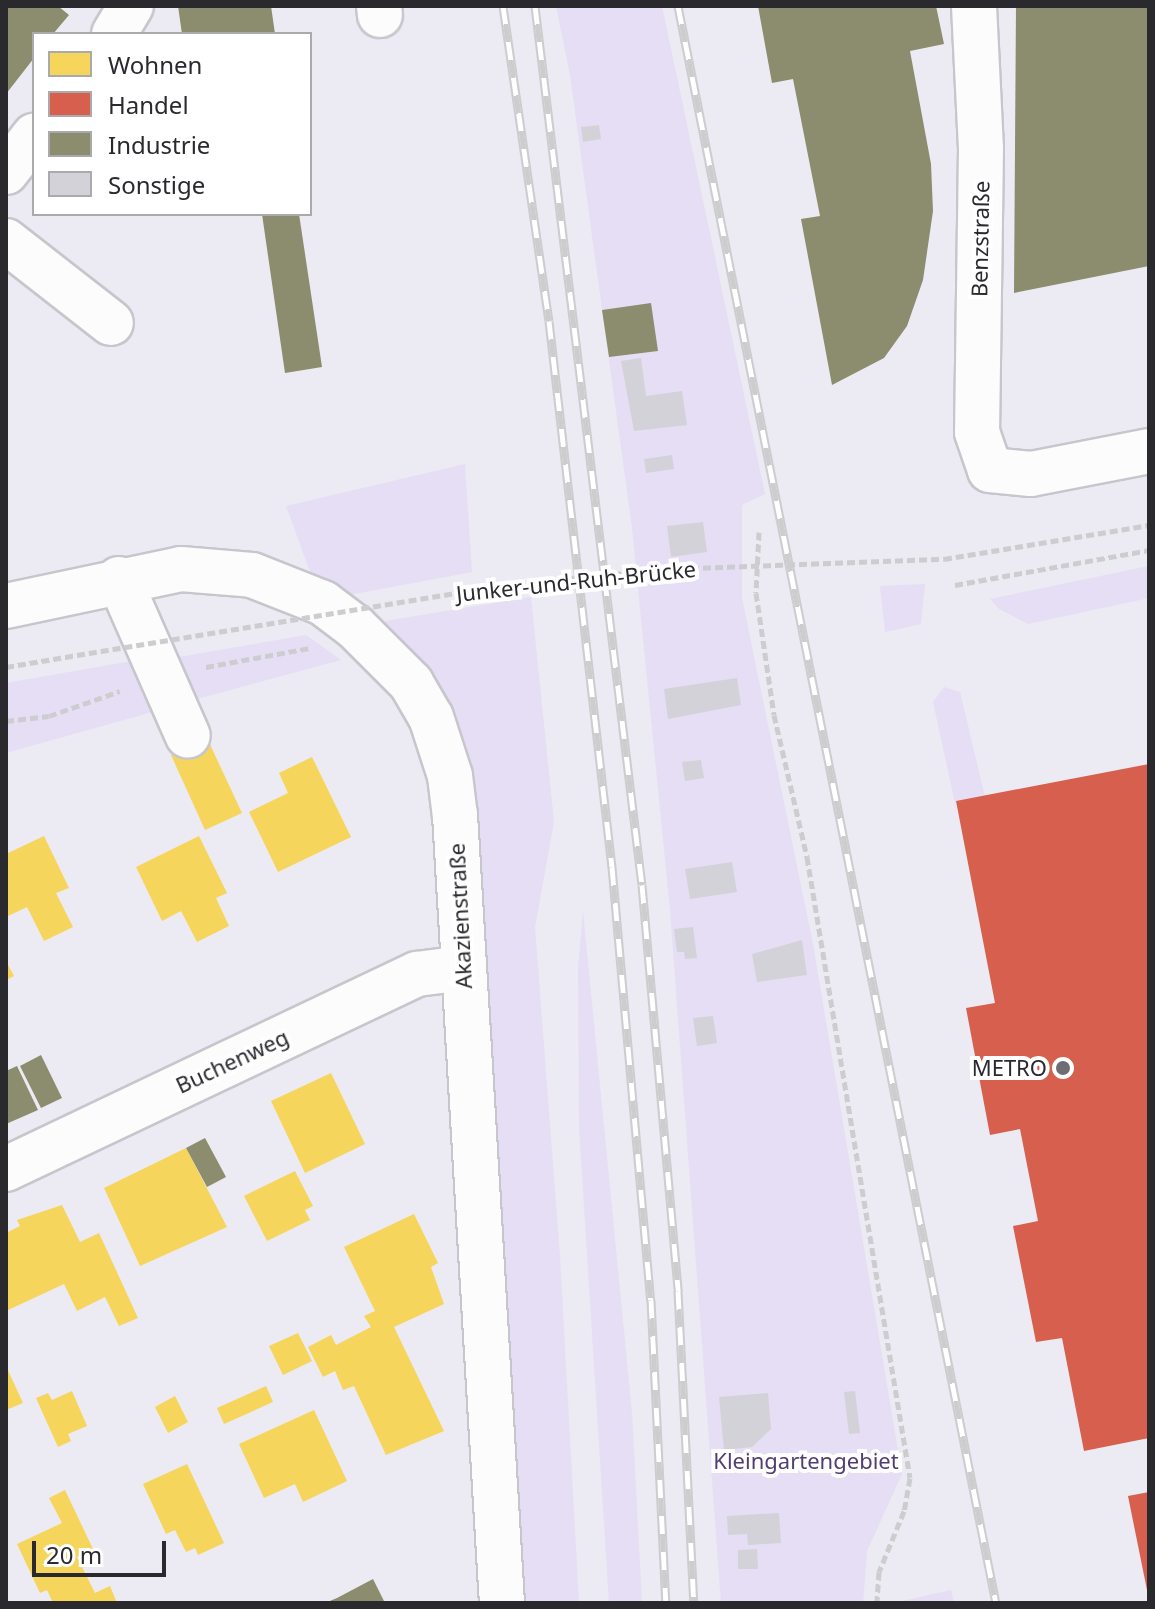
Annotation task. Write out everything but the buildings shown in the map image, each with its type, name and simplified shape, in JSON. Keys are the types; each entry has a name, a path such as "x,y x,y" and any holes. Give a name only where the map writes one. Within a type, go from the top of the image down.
{"street":[{"path":"115,32 131,6"},
{"name":"Benzstraße","path":"974,6 981,148 977,432 990,470 1031,474 1149,451"},
{"path":"6,172 32,139"},
{"path":"6,241 111,323"},
{"name":"Akazienstraße","path":"6,606 119,579 181,569 252,575 323,603 386,654 431,717 450,776 502,1603"},
{"path":"119,579 188,736"},
{"name":"Buchenweg","path":"6,1169 417,974 463,968"}],"path":[{"name":"Junker-und-Ruh-Brücke","path":"6,667 518,583 667,569 944,559 1149,525"},
{"path":"759,532 756,593 774,715 810,872 910,1478 904,1511 879,1572 877,1603"},
{"path":"955,585 1149,550"}],"green space":[{"name":"Kleingartengebiet","path":"556,6 662,6 765,494 742,505 742,598 813,944 902,1474 867,1551 863,1603 721,1603 670,910 632,528 570,75"},
{"path":"465,464 472,572 349,595 312,577 286,506"},
{"path":"1149,566 1149,598 1028,624 999,609 990,599"},
{"path":"925,584 921,624 885,632 880,586"},
{"path":"531,597 554,822 535,927 560,1256 579,1603 524,1603 475,835 379,622"},
{"path":"306,635 341,660 186,702 167,659"},
{"path":"132,661 156,711 6,753 6,683"},
{"path":"944,687 960,692 985,797 955,803 933,702"},
{"path":"583,911 632,1413 642,1603 609,1603 579,1126 578,969"},
{"path":"951,1590 954,1603 898,1603 898,1602"}],"railway":[{"path":"503,6 549,321 612,867 651,1300 666,1603"},
{"path":"535,6 642,885 678,1291 694,1603"},
{"path":"678,6 996,1603"}],"place":[{"name":"METRO","path":"1063,1068"}]}
